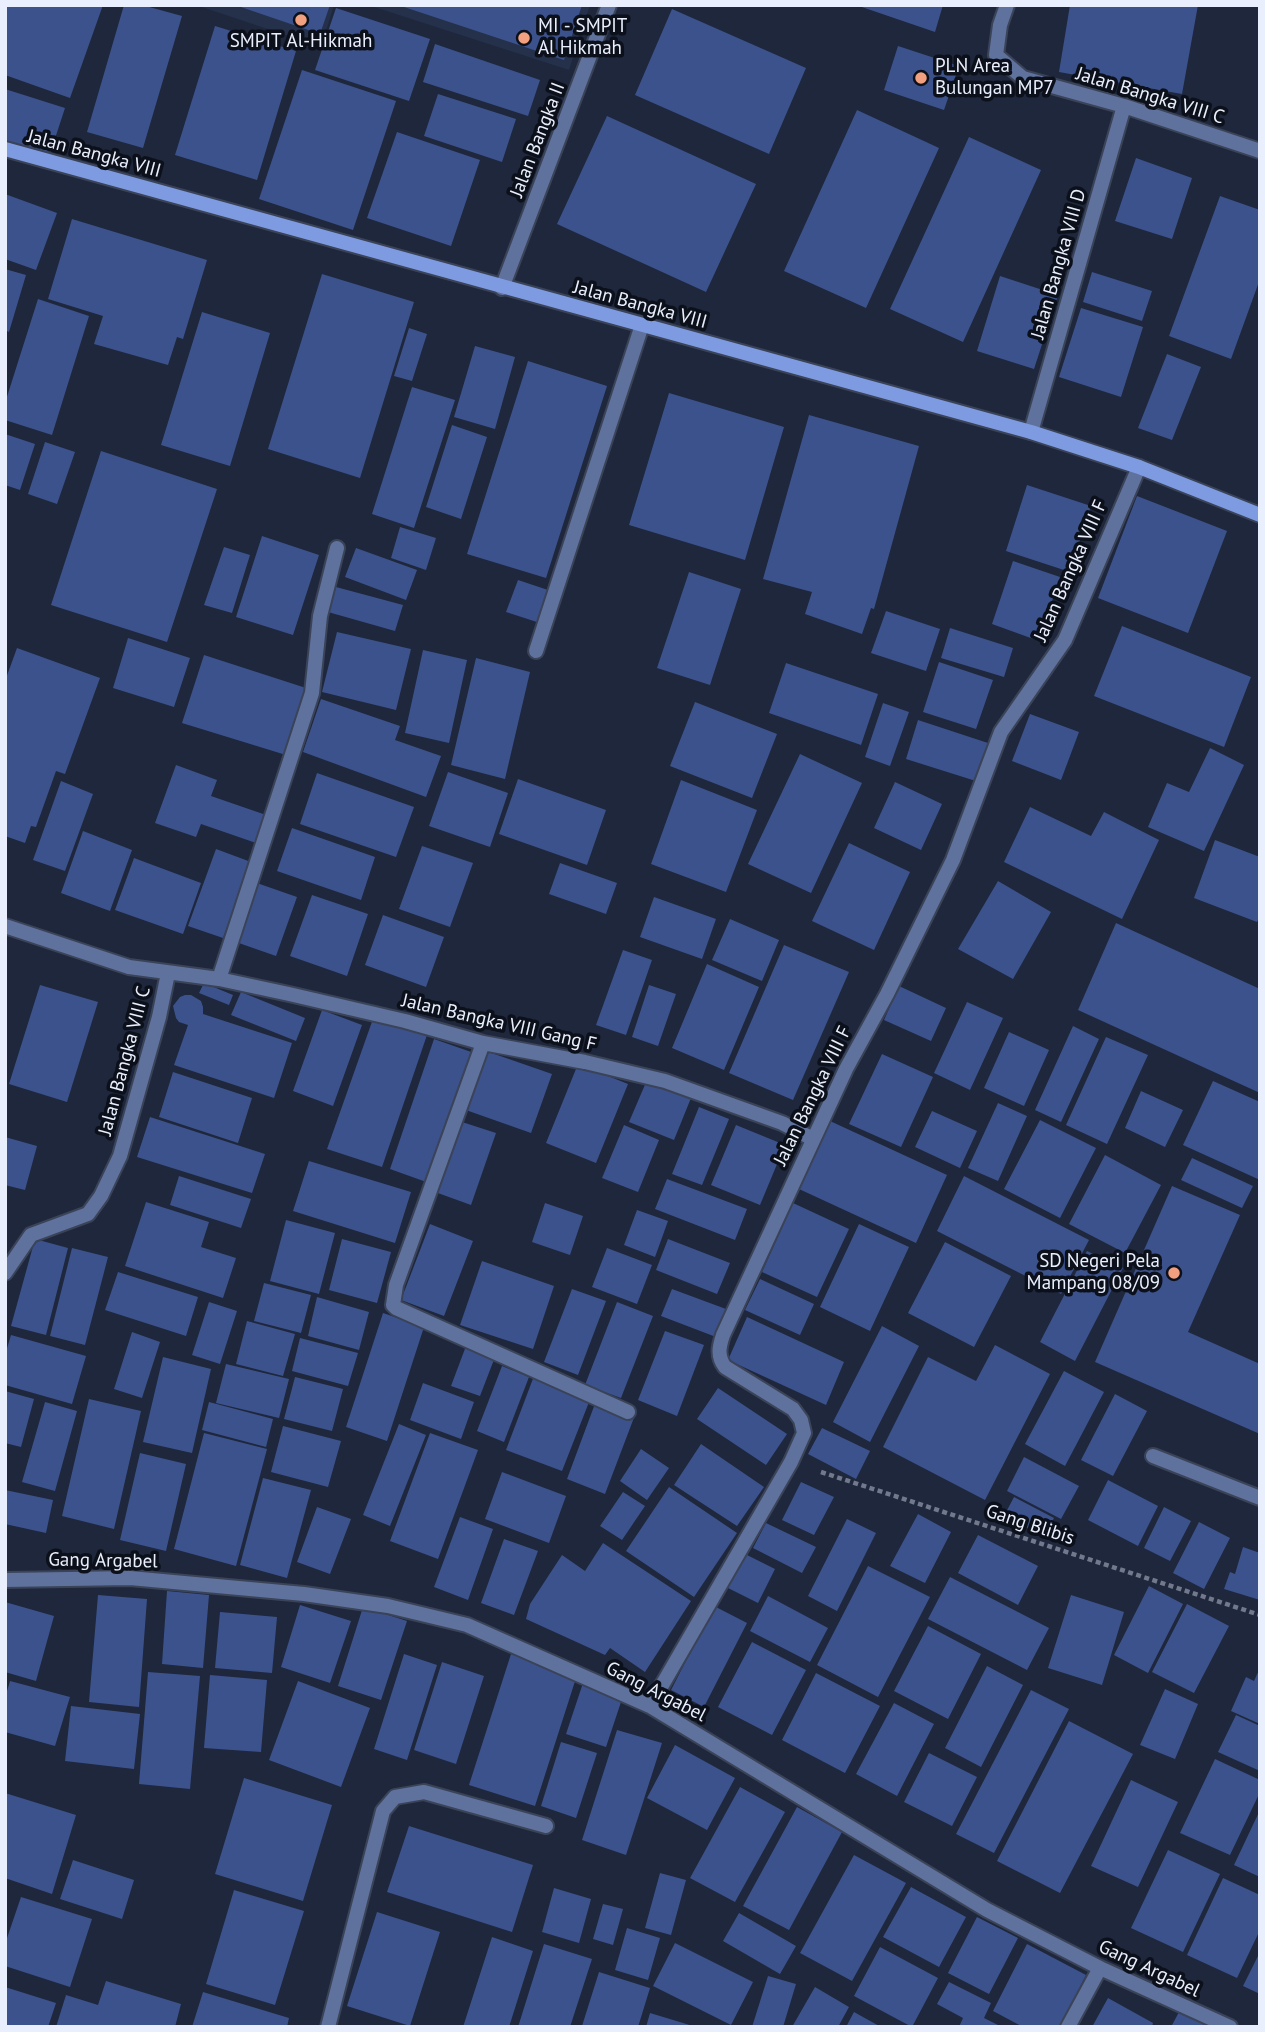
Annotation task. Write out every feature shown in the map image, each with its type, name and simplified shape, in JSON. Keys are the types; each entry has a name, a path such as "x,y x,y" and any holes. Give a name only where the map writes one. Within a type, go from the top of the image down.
{"street":[{"name":"Jalan Bangka II","path":"502,288 609,5"},
{"name":"Jalan Bangka VIII C","path":"1007,5 999,25 996,55 1023,78 1124,106 1260,151"},
{"name":"Jalan Bangka VIII D","path":"1031,432 1124,106"},
{"name":"Jalan Bangka VIII","path":"5,149 1031,432 1139,467 1260,515"},
{"path":"536,651 642,325"},
{"name":"Jalan Bangka VIII F","path":"650,1706 792,1462 804,1433 801,1420 793,1409 725,1367 720,1361 719,1349 723,1335 845,1069 887,994 953,860 1001,732 1065,640 1139,467"},
{"path":"219,979 312,692 320,617 337,548"},
{"name":"Jalan Bangka VIII C","path":"5,926 129,967 168,973 159,1017 120,1156 100,1196 89,1214 31,1235 5,1273"},
{"name":"Jalan Bangka VIII Gang F","path":"168,973 219,979 405,1021 483,1043 585,1062 665,1081 782,1123 813,1139"},
{"path":"483,1043 396,1285 393,1305 628,1412"},
{"path":"1153,1456 1260,1498"},
{"name":"Gang Argabel","path":"5,1580 130,1578 304,1594 388,1606 467,1625 650,1706 987,1910 1100,1968 1230,2027"},
{"path":"328,2027 383,1811 395,1797 424,1792 546,1826"},
{"path":"1068,2027 1100,1968"}],"path":[{"name":"Gang Blibis","path":"792,1462 1260,1615"}],"shaded area":[{"path":"196,5 334,5 321,47"},
{"name":"MI - SMPIT Al Hikmah","path":"368,5 590,5 569,70"}],"building":[{"path":"5,5 103,5 70,98 5,75"},
{"path":"124,5 142,5 182,16 143,148 87,132"},
{"name":"SMPIT Al-Hikmah","path":"235,5 330,5 320,34"},
{"name":"MI - SMPIT Al Hikmah","path":"398,5 582,5 564,60"},
{"path":"856,5 943,5 935,32"},
{"path":"1070,5 1198,5 1182,94 1059,72"},
{"path":"336,8 430,39 409,101 315,70"},
{"path":"672,9 806,68 769,154 635,95"},
{"path":"215,26 296,51 257,180 175,155"},
{"path":"435,44 540,80 528,116 423,82"},
{"name":"PLN Area Bulungan MP7","path":"898,46 959,66 944,110 884,90"},
{"path":"302,70 396,101 353,230 259,199"},
{"path":"5,89 65,108 48,160 5,146"},
{"path":"438,94 516,119 502,162 424,136"},
{"path":"857,110 939,148 866,308 784,271"},
{"path":"607,116 756,184 706,292 557,224"},
{"path":"397,132 480,160 451,246 367,218"},
{"path":"969,137 1041,170 963,342 890,309"},
{"path":"1136,158 1192,178 1172,239 1115,221"},
{"path":"5,194 57,213 36,270 5,259"},
{"path":"1220,196 1260,210 1260,279 1231,359 1169,336"},
{"path":"72,219 207,260 183,339 177,337 168,365 94,344 103,316 48,299"},
{"path":"5,269 26,275 9,332 5,330"},
{"path":"1092,272 1152,291 1142,321 1083,302"},
{"path":"322,274 414,302 360,478 268,449"},
{"path":"1000,276 1058,295 1034,369 977,351"},
{"path":"38,299 89,316 52,435 5,420 5,403"},
{"path":"1081,308 1143,327 1121,397 1059,377"},
{"path":"202,312 270,333 230,466 161,445"},
{"path":"409,328 427,334 412,381 394,376"},
{"path":"475,346 515,357 495,429 454,417"},
{"path":"1167,354 1201,367 1172,440 1138,428"},
{"path":"528,361 607,386 546,578 467,554"},
{"path":"412,387 455,400 414,528 372,514"},
{"path":"669,393 784,427 745,560 629,525"},
{"path":"809,415 919,446 874,609 871,608 862,634 805,614 812,592 763,579"},
{"path":"452,425 487,437 461,519 426,507"},
{"path":"5,434 35,444 20,490 5,485"},
{"path":"45,442 75,452 57,504 28,494"},
{"path":"101,451 217,489 167,642 51,605"},
{"path":"1027,485 1091,506 1070,572 1006,551"},
{"path":"1137,496 1227,531 1188,633 1098,598"},
{"path":"400,527 436,538 426,570 391,558"},
{"path":"262,536 319,555 293,635 236,617"},
{"path":"224,547 250,555 232,613 204,605"},
{"path":"356,548 417,570 406,600 345,577"},
{"path":"1013,561 1060,577 1039,641 992,624"},
{"path":"689,572 741,589 710,685 657,668"},
{"path":"518,580 554,592 543,624 506,612"},
{"path":"336,587 403,605 395,631 328,612"},
{"path":"886,611 940,629 926,671 871,653"},
{"path":"1122,626 1251,677 1224,747 1094,696"},
{"path":"950,628 1013,648 1004,677 941,658"},
{"path":"337,632 411,649 396,710 322,692"},
{"path":"128,638 190,658 174,707 113,688"},
{"path":"17,648 100,678 65,774 56,771 36,827 31,826 25,843 5,836 5,681"},
{"path":"423,650 467,660 449,743 405,733"},
{"path":"204,655 306,688 286,755 182,723"},
{"path":"476,658 530,672 505,779 451,765"},
{"path":"939,662 993,680 976,729 923,712"},
{"path":"786,663 878,694 861,745 769,713"},
{"path":"321,699 400,726 395,740 441,756 426,797 303,752"},
{"path":"695,702 777,734 752,798 670,766"},
{"path":"883,703 909,712 890,766 865,757"},
{"path":"1030,714 1079,732 1061,780 1012,761"},
{"path":"918,720 991,744 979,782 906,759"},
{"path":"1210,748 1244,765 1204,851 1148,827 1167,783 1189,792"},
{"path":"800,754 862,783 811,893 748,864"},
{"path":"176,765 217,780 211,796 269,816 259,844 201,824 196,837 155,823"},
{"path":"448,772 508,793 490,847 429,826"},
{"path":"317,773 414,807 396,857 300,824"},
{"path":"518,779 606,810 587,865 499,834"},
{"path":"681,780 757,810 726,892 651,864"},
{"path":"61,781 93,794 65,871 33,860"},
{"path":"895,782 942,804 921,850 874,828"},
{"path":"1030,807 1091,836 1104,812 1159,840 1122,919 1004,862"},
{"path":"292,828 375,857 361,900 277,871"},
{"path":"83,831 132,850 110,911 61,893"},
{"path":"1215,840 1260,857 1260,916 1257,922 1194,898"},
{"path":"849,843 910,872 874,950 812,921"},
{"path":"422,846 473,863 450,927 399,909"},
{"path":"216,849 251,862 223,938 188,926"},
{"path":"134,858 201,883 183,934 115,910"},
{"path":"560,863 617,883 606,914 549,894"},
{"path":"998,881 1051,912 1013,979 958,949"},
{"path":"254,882 297,897 276,956 233,941"},
{"path":"312,895 368,914 347,976 290,956"},
{"path":"654,897 716,919 702,959 640,937"},
{"path":"383,915 444,937 426,987 365,965"},
{"path":"730,919 779,940 762,981 712,960"},
{"path":"1116,923 1260,989 1260,1093 1078,1010"},
{"path":"784,945 849,972 793,1100 729,1073"},
{"path":"623,950 652,960 626,1035 596,1025"},
{"path":"707,964 759,987 724,1070 672,1048"},
{"path":"204,983 233,995 229,1005 199,993"},
{"path":"40,985 98,1002 67,1102 9,1084"},
{"path":"649,985 676,994 658,1046 632,1037"},
{"path":"899,986 946,1008 931,1041 884,1020"},
{"path":"241,992 305,1018 296,1041 231,1015"},
{"path":"185,995 191,995 201,1001 203,1014 292,1043 274,1098 174,1065 188,1025 179,1022 173,1006"},
{"path":"967,1002 1003,1018 970,1090 934,1073"},
{"path":"322,1010 362,1025 333,1106 293,1091"},
{"path":"374,1016 427,1035 382,1167 327,1149"},
{"path":"1073,1026 1099,1039 1061,1122 1035,1110"},
{"path":"1009,1032 1049,1050 1024,1106 984,1088"},
{"path":"1106,1037 1148,1055 1107,1144 1066,1125"},
{"path":"434,1039 474,1053 429,1183 390,1169"},
{"path":"483,1050 552,1074 531,1133 463,1109"},
{"path":"882,1054 933,1077 901,1147 849,1124"},
{"path":"578,1064 628,1084 596,1163 546,1143"},
{"path":"173,1072 252,1098 238,1143 159,1117"},
{"path":"647,1080 691,1098 674,1140 629,1122"},
{"path":"1213,1081 1260,1102 1260,1180 1183,1145"},
{"path":"1141,1091 1183,1110 1165,1147 1125,1128"},
{"path":"998,1103 1027,1116 998,1181 968,1168"},
{"path":"699,1107 729,1119 702,1185 672,1174"},
{"path":"932,1111 977,1131 960,1168 915,1147"},
{"path":"150,1117 265,1154 252,1193 137,1157"},
{"path":"1040,1120 1096,1148 1060,1218 1004,1189"},
{"path":"459,1121 496,1133 471,1205 435,1192"},
{"path":"830,1121 947,1175 916,1243 799,1189"},
{"path":"624,1125 659,1140 638,1192 602,1178"},
{"path":"736,1125 785,1145 760,1205 711,1185"},
{"path":"5,1137 37,1146 25,1190 5,1185"},
{"path":"1105,1155 1161,1185 1125,1253 1069,1224"},
{"path":"1192,1158 1253,1186 1242,1208 1181,1180"},
{"path":"309,1161 411,1192 395,1243 293,1211"},
{"path":"179,1176 251,1199 241,1228 170,1205"},
{"path":"964,1176 1089,1240 1061,1294 937,1231"},
{"path":"667,1179 747,1209 735,1240 655,1209"},
{"name":"SD Negeri Pela Mampang 08/09","path":"1172,1186 1240,1215 1188,1332 1260,1364 1260,1434 1095,1362"},
{"path":"146,1202 209,1222 201,1247 236,1258 223,1298 125,1266"},
{"path":"545,1203 583,1216 570,1255 532,1242"},
{"path":"793,1203 849,1229 817,1297 762,1272"},
{"path":"637,1210 668,1221 655,1257 624,1245"},
{"path":"286,1220 335,1233 319,1294 270,1281"},
{"path":"430,1224 473,1241 444,1316 401,1300"},
{"path":"859,1224 909,1247 870,1331 820,1307"},
{"path":"35,1239 68,1248 46,1335 11,1326"},
{"path":"342,1239 391,1252 377,1303 329,1290"},
{"path":"668,1239 730,1263 717,1294 656,1270"},
{"path":"945,1242 1011,1276 974,1347 908,1313"},
{"path":"72,1248 108,1257 85,1345 50,1336"},
{"path":"607,1248 652,1265 637,1304 592,1287"},
{"path":"1087,1251 1123,1268 1075,1361 1040,1342"},
{"path":"482,1261 554,1286 533,1349 460,1325"},
{"path":"118,1272 198,1297 186,1336 105,1310"},
{"path":"760,1279 814,1304 800,1335 745,1310"},
{"path":"264,1283 311,1295 301,1333 254,1321"},
{"path":"572,1289 606,1301 578,1375 544,1362"},
{"path":"672,1289 726,1309 716,1337 661,1316"},
{"path":"317,1297 369,1312 359,1350 308,1336"},
{"path":"209,1302 237,1311 220,1364 192,1355"},
{"path":"617,1302 653,1316 621,1398 585,1385"},
{"path":"383,1313 424,1327 387,1441 346,1427"},
{"path":"747,1317 844,1362 826,1405 728,1360"},
{"path":"247,1321 295,1334 283,1376 236,1364"},
{"path":"882,1326 919,1346 870,1442 833,1422"},
{"path":"665,1331 704,1345 677,1416 638,1400"},
{"path":"132,1332 160,1342 142,1398 114,1389"},
{"path":"11,1335 86,1356 72,1404 5,1385 5,1355"},
{"path":"300,1338 358,1353 348,1386 292,1371"},
{"path":"995,1345 1050,1374 985,1500 883,1447 928,1357 976,1381"},
{"path":"466,1346 495,1357 480,1396 451,1386"},
{"path":"163,1357 211,1369 192,1453 143,1442"},
{"path":"226,1364 289,1379 279,1418 216,1403"},
{"path":"502,1366 529,1377 504,1442 477,1431"},
{"path":"1064,1371 1104,1392 1065,1466 1025,1444"},
{"path":"534,1376 591,1397 562,1471 506,1450"},
{"path":"295,1377 343,1389 332,1431 284,1419"},
{"path":"423,1383 474,1402 461,1439 410,1420"},
{"path":"718,1388 787,1434 766,1465 697,1419"},
{"path":"5,1391 34,1399 21,1447 5,1443"},
{"path":"1115,1394 1147,1411 1113,1476 1081,1460"},
{"path":"89,1399 141,1411 114,1529 62,1516"},
{"path":"596,1401 635,1415 605,1494 567,1479"},
{"path":"45,1402 77,1411 55,1491 22,1482"},
{"path":"209,1402 273,1419 266,1447 202,1430"},
{"path":"399,1424 426,1435 390,1526 363,1515"},
{"path":"283,1426 341,1441 328,1487 271,1472"},
{"path":"822,1428 870,1451 856,1479 808,1454"},
{"path":"204,1433 267,1449 236,1566 174,1549"},
{"path":"430,1433 478,1450 438,1559 390,1541"},
{"path":"701,1444 764,1487 737,1526 674,1485"},
{"path":"641,1449 669,1468 647,1500 620,1481"},
{"path":"140,1453 186,1464 166,1551 120,1540"},
{"path":"1024,1457 1079,1486 1061,1519 1007,1491"},
{"path":"502,1472 566,1496 549,1543 485,1519"},
{"path":"263,1478 311,1490 287,1578 240,1565"},
{"path":"1108,1480 1158,1506 1138,1546 1088,1520"},
{"path":"801,1482 834,1497 814,1535 782,1520"},
{"path":"669,1487 737,1533 694,1597 626,1551"},
{"path":"5,1490 53,1500 46,1533 5,1524"},
{"path":"623,1492 645,1506 622,1540 600,1526"},
{"path":"1014,1497 1054,1518 1044,1537 1004,1516"},
{"path":"317,1507 351,1519 330,1574 297,1562"},
{"path":"1164,1507 1191,1521 1170,1561 1144,1548"},
{"path":"918,1514 951,1532 925,1583 890,1566"},
{"path":"460,1517 493,1529 468,1600 434,1587"},
{"path":"847,1519 876,1533 837,1611 808,1596"},
{"path":"1199,1522 1230,1538 1204,1589 1173,1573"},
{"path":"766,1523 816,1547 802,1573 753,1548"},
{"path":"978,1535 1038,1566 1018,1605 958,1573"},
{"path":"504,1539 538,1551 514,1615 481,1603"},
{"path":"603,1543 691,1601 645,1672 610,1648 605,1655 526,1619 530,1604 562,1555 585,1571"},
{"path":"1243,1547 1260,1553 1260,1600 1224,1589 1230,1572 1235,1574"},
{"path":"745,1554 775,1569 758,1603 728,1588"},
{"path":"868,1566 930,1597 878,1697 817,1665"},
{"path":"950,1577 1049,1628 1027,1670 928,1619"},
{"path":"1149,1586 1183,1604 1148,1673 1114,1655"},
{"path":"167,1591 209,1595 203,1668 162,1664"},
{"path":"98,1595 147,1599 139,1707 89,1702"},
{"path":"1071,1595 1124,1612 1102,1685 1048,1668"},
{"path":"768,1596 828,1628 810,1662 750,1631"},
{"path":"5,1602 54,1616 36,1681 5,1672"},
{"path":"1187,1604 1229,1626 1194,1693 1152,1672"},
{"path":"300,1605 351,1621 330,1683 281,1667"},
{"path":"714,1606 747,1623 704,1707 671,1690"},
{"path":"363,1607 407,1621 381,1700 338,1686"},
{"path":"220,1612 277,1617 272,1673 215,1668"},
{"path":"928,1626 981,1654 948,1719 894,1691"},
{"path":"752,1642 806,1670 772,1735 718,1707"},
{"path":"404,1654 437,1665 407,1760 374,1749"},
{"path":"511,1654 577,1675 535,1806 469,1785"},
{"path":"442,1662 484,1676 456,1764 414,1750"},
{"path":"987,1666 1023,1685 981,1767 945,1748"},
{"path":"1260,1668 1260,1724 1231,1711 1246,1677 1254,1681"},
{"path":"148,1672 200,1676 190,1789 139,1784"},
{"path":"816,1673 880,1706 845,1773 782,1740"},
{"path":"210,1675 267,1680 261,1752 204,1748"},
{"path":"10,1681 70,1697 55,1746 5,1732 5,1698"},
{"path":"298,1681 370,1708 341,1787 269,1760"},
{"path":"583,1683 623,1696 606,1747 566,1734"},
{"path":"1165,1689 1198,1704 1175,1759 1140,1745"},
{"path":"1031,1690 1069,1709 994,1853 956,1834"},
{"path":"894,1703 934,1724 897,1796 856,1774"},
{"path":"71,1706 140,1714 134,1769 65,1761"},
{"path":"1236,1715 1260,1726 1260,1771 1218,1752"},
{"path":"1069,1721 1133,1754 1060,1893 997,1861"},
{"path":"617,1730 662,1743 626,1855 582,1840"},
{"path":"561,1742 597,1753 576,1818 541,1806"},
{"path":"675,1745 735,1778 707,1830 647,1798"},
{"path":"929,1753 977,1777 952,1826 904,1802"},
{"path":"1215,1759 1260,1780 1260,1792 1230,1855 1180,1833"},
{"path":"244,1778 332,1805 303,1901 215,1874"},
{"path":"1131,1780 1178,1802 1138,1887 1091,1866"},
{"path":"740,1787 785,1812 735,1902 690,1878"},
{"path":"5,1793 76,1815 52,1894 5,1878"},
{"path":"797,1807 842,1832 789,1930 743,1906"},
{"path":"1260,1810 1260,1877 1234,1865"},
{"path":"409,1826 533,1865 512,1932 387,1892"},
{"path":"1168,1850 1220,1874 1183,1952 1131,1928"},
{"path":"854,1855 906,1883 852,1981 800,1953"},
{"path":"73,1860 134,1880 122,1919 60,1899"},
{"path":"660,1873 686,1880 671,1935 645,1928"},
{"path":"1223,1878 1260,1895 1260,1930 1237,1978 1187,1955"},
{"path":"911,1887 966,1917 939,1967 883,1937"},
{"path":"554,1888 591,1899 579,1943 542,1932"},
{"path":"234,1890 304,1911 275,2005 206,1984"},
{"path":"21,1897 92,1919 70,1987 5,1966 5,1944"},
{"path":"603,1904 623,1909 613,1945 593,1939"},
{"path":"377,1912 440,1932 410,2026 347,2006"},
{"path":"739,1913 796,1946 780,1974 723,1941"},
{"path":"977,1917 1018,1938 989,1994 948,1973"},
{"path":"627,1928 660,1938 648,1980 615,1970"},
{"path":"492,1937 533,1951 509,2027 463,2027"},
{"path":"675,1943 753,1982 731,2025 653,1986"},
{"path":"544,1944 592,1959 570,2027 518,2027"},
{"path":"1027,1944 1086,1975 1060,2027 1023,2027 993,2011"},
{"path":"880,1947 938,1978 912,2027 854,1996"},
{"path":"1260,1952 1260,1994 1243,1986"},
{"path":"599,1972 650,1988 638,2027 582,2026"},
{"path":"768,1976 796,1984 783,2027 752,2027"},
{"path":"106,1981 181,2004 175,2027 56,2027 66,1995 98,2005"},
{"path":"949,1982 991,2003 984,2018 1002,2027 959,2027 963,2018 937,2004"},
{"path":"5,1987 56,2003 48,2027 5,2027"},
{"path":"815,1987 849,2007 838,2027 792,2027"},
{"path":"203,1992 289,2018 287,2027 192,2027"},
{"path":"1108,1998 1153,2023 1152,2027 1092,2027"},
{"path":"854,2012 881,2027 846,2027"},
{"path":"1179,2012 1209,2027 1171,2027"},
{"path":"650,2013 693,2026 646,2027"}],"place":[{"name":"SMPIT Al-Hikmah","path":"301,20"},
{"name":"MI - SMPIT Al Hikmah","path":"524,38"},
{"name":"PLN Area Bulungan MP7","path":"921,78"},
{"name":"SD Negeri Pela Mampang 08/09","path":"1174,1273"}]}
